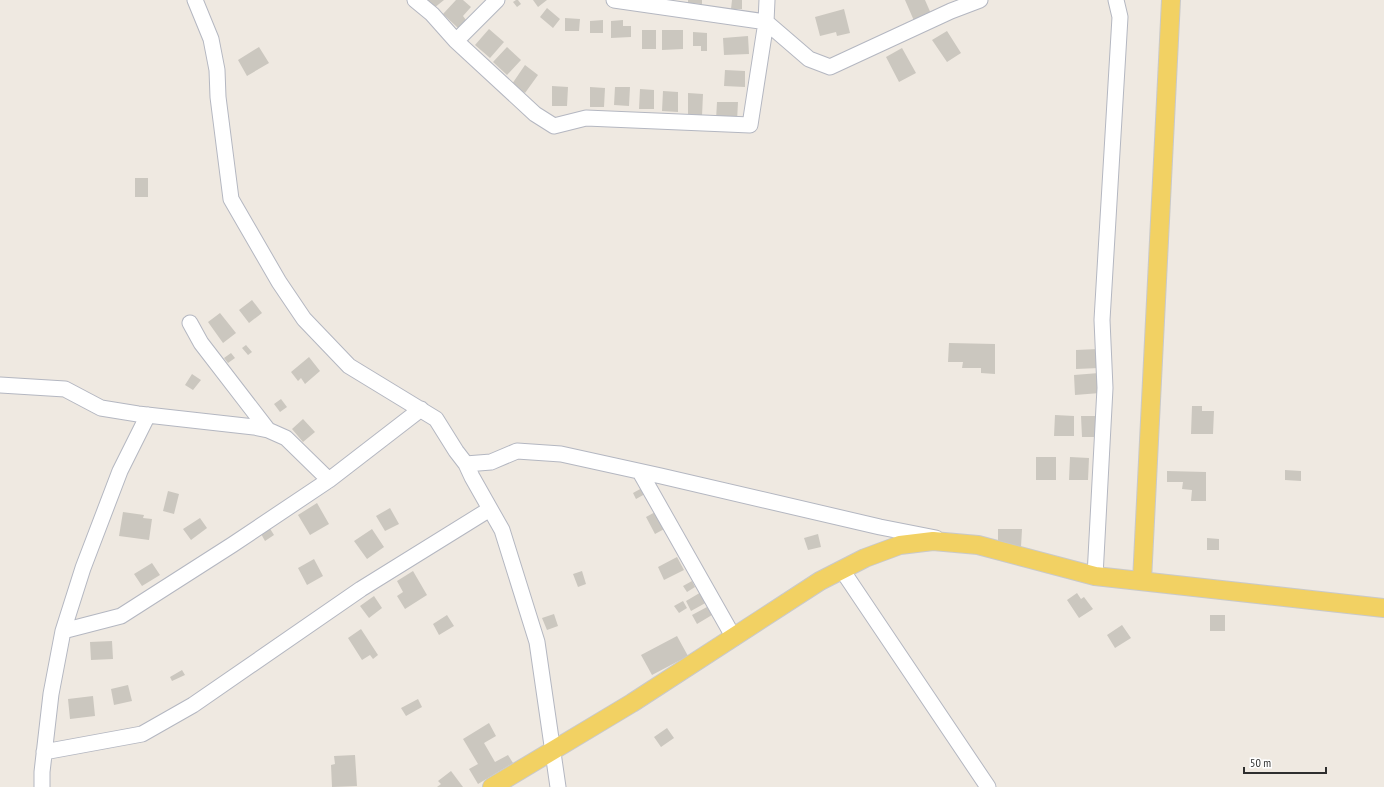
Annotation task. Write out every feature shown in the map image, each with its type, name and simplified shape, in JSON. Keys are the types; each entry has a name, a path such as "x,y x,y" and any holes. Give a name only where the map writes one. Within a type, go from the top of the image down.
{"main road":[{"path":"1142,581 1171,0"},
{"path":"492,787 632,703 820,581 865,558 900,546 933,542 978,546 1095,576 1384,608"}],"street":[{"path":"195,0 211,40 217,70 218,97 231,199 279,282 304,319 349,366 436,419 466,464 502,530 537,642 558,787"},
{"path":"415,0 432,14 456,41 536,114 554,126 586,118 750,125 766,22 767,0"},
{"path":"456,41 497,0"},
{"path":"614,0 766,22 809,59 830,67 951,6 980,0"},
{"path":"1095,576 1105,388 1102,320 1120,17 1116,0"},
{"path":"190,323 201,343 268,430"},
{"path":"0,385 65,389 101,408 268,430 286,438 329,480"},
{"path":"63,631 121,616 232,545 329,480 421,409"},
{"path":"42,787 44,752 51,694 63,631 83,568 120,471 148,415"},
{"path":"466,464 491,462 517,451 561,454 880,527 978,546"},
{"path":"640,472 734,638"},
{"path":"44,752 142,734 193,705 361,590 490,509"},
{"path":"842,570 988,787"}],"building":[{"path":"427,0 444,0 434,8"},
{"path":"456,0 463,0 471,7 463,16 466,20 458,28 443,14"},
{"path":"518,0 521,4 517,7 513,2"},
{"path":"533,0 547,0 538,7"},
{"path":"688,0 702,0 702,4 688,3"},
{"path":"732,0 742,0 742,9 731,9"},
{"path":"905,0 925,0 932,16 915,23"},
{"path":"547,8 560,19 553,28 540,17"},
{"path":"844,9 850,33 837,36 836,32 820,36 815,17"},
{"path":"565,18 580,19 579,31 565,31"},
{"path":"603,20 603,33 590,33 590,21"},
{"path":"623,20 623,26 631,26 631,37 611,38 611,21"},
{"path":"489,29 504,42 490,58 475,45"},
{"path":"642,30 656,30 656,49 642,49"},
{"path":"662,30 683,30 683,49 662,50"},
{"path":"947,31 961,53 947,62 932,40"},
{"path":"693,32 707,33 707,51 701,51 701,46 693,46"},
{"path":"748,36 749,54 724,55 723,38"},
{"path":"259,47 269,63 247,76 238,60"},
{"path":"507,47 521,60 507,75 493,62"},
{"path":"902,48 916,73 899,82 886,57"},
{"path":"525,65 538,75 525,93 512,84"},
{"path":"725,70 745,71 745,87 724,86"},
{"path":"552,86 568,87 567,106 552,106"},
{"path":"590,87 605,88 604,107 590,107"},
{"path":"615,87 630,87 629,106 614,105"},
{"path":"640,89 654,90 654,109 639,109"},
{"path":"663,91 678,92 678,112 662,111"},
{"path":"688,93 703,94 702,116 688,116"},
{"path":"717,102 738,102 737,121 716,120"},
{"path":"135,178 148,178 148,197 135,197"},
{"path":"252,300 262,313 249,323 239,310"},
{"path":"220,313 236,333 223,343 208,322"},
{"path":"949,343 995,344 995,374 981,373 981,368 962,368 963,362 948,362"},
{"path":"246,345 252,352 248,355 242,348"},
{"path":"1098,349 1099,368 1076,369 1076,350"},
{"path":"231,353 235,358 228,363 224,358"},
{"path":"309,357 320,371 305,384 301,378 298,381 291,372"},
{"path":"1099,373 1100,393 1075,395 1074,375"},
{"path":"192,374 201,380 193,390 185,385"},
{"path":"281,399 287,407 280,412 274,404"},
{"path":"1192,406 1202,406 1202,411 1214,411 1213,434 1191,434"},
{"path":"1055,415 1074,416 1074,436 1054,436"},
{"path":"1081,416 1100,416 1100,437 1082,437"},
{"path":"303,419 315,432 303,442 292,429"},
{"path":"1036,457 1056,457 1056,480 1036,480"},
{"path":"1070,457 1089,458 1088,480 1069,480"},
{"path":"1285,470 1301,471 1301,481 1285,480"},
{"path":"1167,471 1206,472 1206,501 1191,501 1192,490 1182,489 1183,482 1167,482"},
{"path":"642,488 645,494 636,499 633,493"},
{"path":"168,491 179,494 174,514 163,511"},
{"path":"317,503 329,524 310,535 298,515"},
{"path":"390,508 399,524 385,531 376,516"},
{"path":"659,510 668,527 655,534 646,517"},
{"path":"123,512 144,515 143,518 152,519 149,540 119,536"},
{"path":"200,518 207,528 191,540 183,529"},
{"path":"269,527 274,535 265,541 260,532"},
{"path":"372,529 384,547 367,559 354,541"},
{"path":"998,529 1022,529 1021,547 998,547"},
{"path":"818,534 821,547 808,550 804,538"},
{"path":"1207,538 1219,539 1219,550 1207,550"},
{"path":"677,557 684,570 664,580 658,567"},
{"path":"314,559 323,576 307,585 298,568"},
{"path":"152,563 160,575 142,586 134,574"},
{"path":"413,571 427,595 405,609 397,596 403,592 397,581"},
{"path":"582,571 586,584 578,587 573,574"},
{"path":"692,581 695,587 687,592 683,586"},
{"path":"703,591 709,601 691,611 686,601"},
{"path":"1077,593 1081,599 1084,597 1093,609 1079,618 1067,600"},
{"path":"374,596 382,608 369,618 360,606"},
{"path":"683,601 687,608 679,613 674,606"},
{"path":"707,607 712,615 697,624 692,615"},
{"path":"554,614 558,626 547,630 542,618"},
{"path":"447,615 454,626 439,635 433,624"},
{"path":"1210,615 1225,615 1225,631 1210,631"},
{"path":"1122,625 1131,638 1115,648 1107,635"},
{"path":"361,629 378,655 373,659 370,655 362,660 348,638"},
{"path":"677,636 688,656 652,675 641,655"},
{"path":"112,641 113,659 91,660 90,642"},
{"path":"182,670 185,675 172,681 170,677"},
{"path":"128,685 132,701 114,705 111,689"},
{"path":"93,696 95,716 70,719 68,699"},
{"path":"418,699 422,707 406,716 401,708"},
{"path":"489,723 496,736 484,743 495,762 508,755 513,763 478,784 469,769 478,764 463,739"},
{"path":"667,728 674,738 661,747 654,737"},
{"path":"355,755 357,786 332,787 331,765 335,764 334,756"},
{"path":"451,771 463,787 437,787 441,784 438,781"}]}
